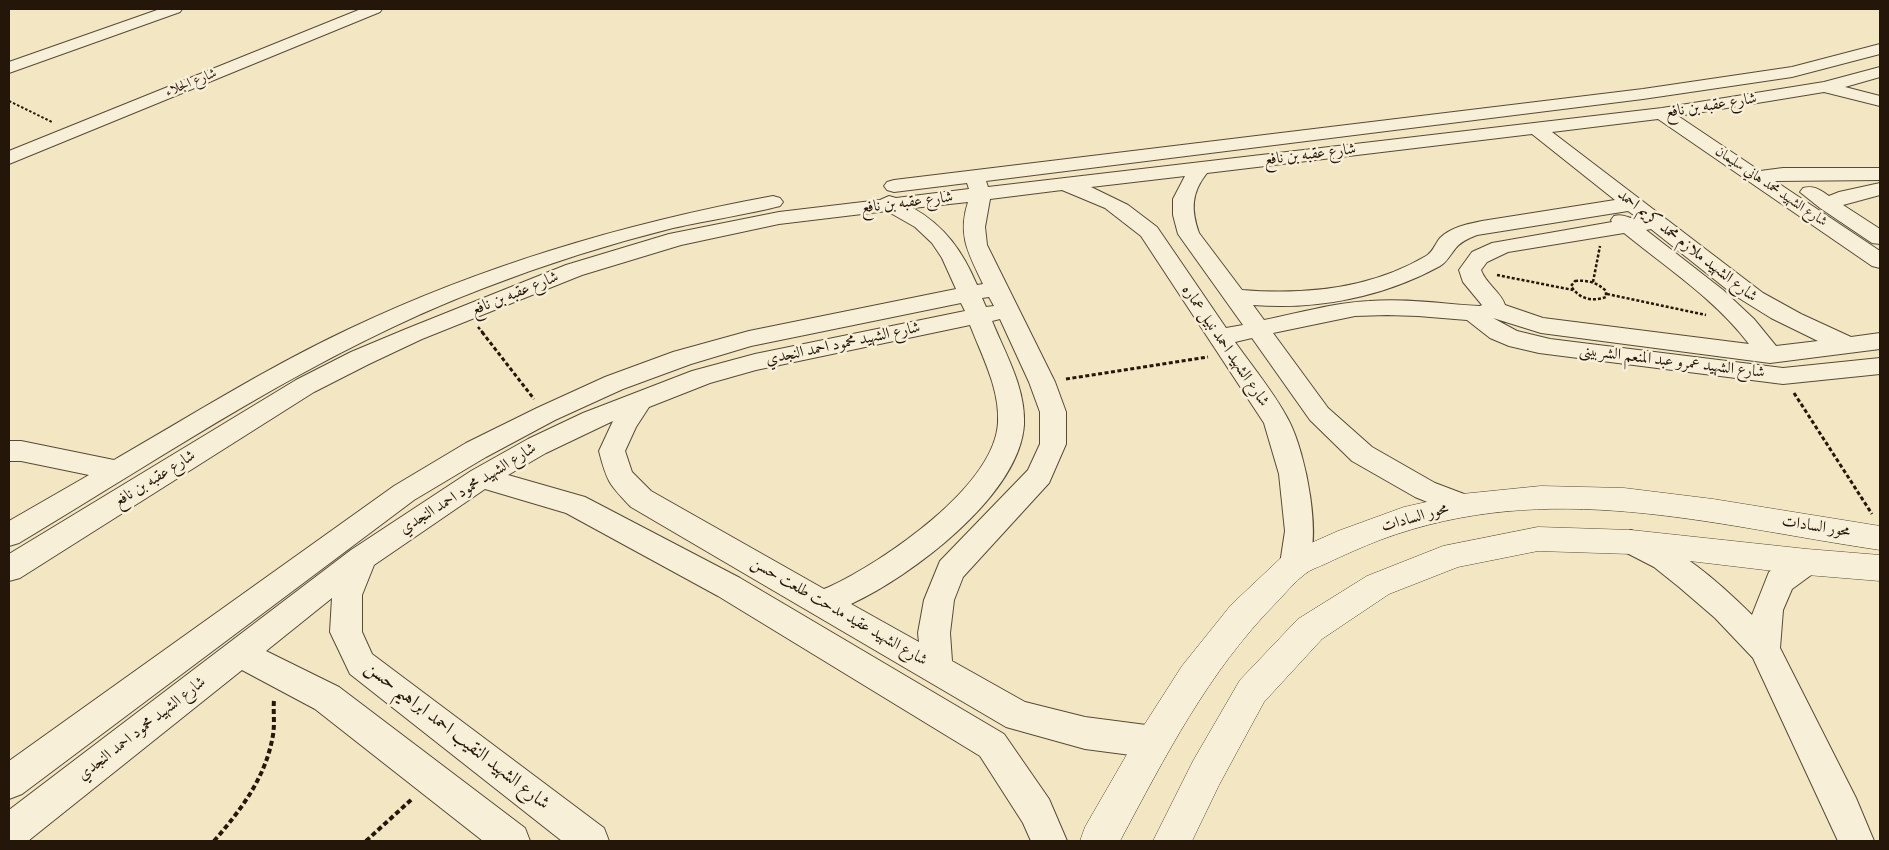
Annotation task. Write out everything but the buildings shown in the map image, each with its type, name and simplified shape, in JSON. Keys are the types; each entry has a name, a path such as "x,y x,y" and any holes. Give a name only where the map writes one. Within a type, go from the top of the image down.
{"street":[{"path":"9,57 119,16 143,9"},
{"path":"9,68 174,9"},
{"name":"شارع الجلاء","path":"9,144 342,9"},
{"name":"شارع الجلاء","path":"9,158 374,9"},
{"name":"شارع عقبه بن نافع","path":"9,570 305,386 387,346 574,270 677,239 886,196 1643,94 1792,72 1848,59 1880,49"},
{"path":"1792,72 1824,87 1880,101"},
{"name":"شارع عقبه بن نافع","path":"978,185 1063,184 1662,114 1824,87 1880,72"},
{"name":"شارع الشهيد محمد هاني سليمان","path":"1686,110 1880,238"},
{"name":"شارع الشهيد محمد هاني سليمان","path":"1662,114 1880,261"},
{"name":"شارع الشهيد ملازم محمد كريم احمد","path":"1536,128 1742,290 1772,310 1809,329 1850,345"},
{"name":"شارع الشهيد ملازم محمد كريم احمد","path":"1512,131 1715,295 1746,324 1770,355"},
{"path":"1201,168 1187,184 1182,205 1183,219 1189,234 1319,414 1362,454 1425,490 1462,505"},
{"path":"1756,177 1783,174 1880,174"},
{"name":"شارع الشهيد احمد نبيل عماره","path":"1063,184 1097,195 1127,212 1149,232 1277,422 1293,474 1299,531 1295,564"},
{"path":"936,668 934,633 939,600 951,570 1039,476 1053,444 1053,412 1042,382 976,245 974,227 978,185"},
{"path":"1827,204 1846,196 1880,189"},
{"path":"823,603 859,587 892,568 920,546 981,488 1002,456 1011,423 1008,392 973,304 948,248 933,231 886,196"},
{"name":"شارع عقبه بن نافع","path":"9,535 287,370 378,324 467,286 552,254 634,230 716,212 796,198 886,196"},
{"path":"1235,297 1274,300 1313,298 1366,288 1397,279 1438,257 1449,241 1464,233 1482,227 1632,204"},
{"path":"1225,345 1258,331 1355,309 1412,308 1483,311 1494,304 1474,282 1470,270 1474,260 1490,251 1505,246 1655,222"},
{"path":"1438,257 1470,270"},
{"name":"شارع الشهيد محمود احمد النجدي","path":"9,782 404,493 476,450 546,414 614,383 682,358 741,341 1003,299"},
{"name":"شارع الشهيد محمود احمد النجدي","path":"9,833 361,558 481,478 545,442 592,419 701,377 973,304"},
{"name":"شارع الشهيد عمرو عبد المنعم الشربينى","path":"1880,341 1770,355 1541,325 1483,311 1482,323 1495,332 1530,343 1784,376 1880,366"},
{"name":"شارع الشهيد عقيد مدحت طلعت حسن","path":"641,399 624,425 612,450 619,477 641,499 1018,716 1085,733 1154,742"},
{"path":"9,451 20,451 118,471"},
{"name":"شارع الشهيد عقيد مدحت طلعت حسن","path":"481,478 575,505 729,587 992,745 1036,811 1049,841"},
{"name":"محور السادات","path":"1099,841 1154,742 1194,677 1243,615 1295,564 1349,539 1404,519 1462,505 1541,497 1624,499 1878,528"},
{"name":"محور السادات","path":"1172,841 1206,773 1252,691 1310,629 1378,585 1454,555 1538,539 1631,542 1807,562 1880,568"},
{"path":"1631,542 1664,559 1690,578 1726,609 1764,648 1843,810 1856,841"},
{"name":"شارع الشهيد النقيب احمد ابراهيم حسن","path":"361,558 347,595 346,632 361,664 591,841"},
{"path":"1764,648 1768,610 1780,581 1807,562"},
{"path":"851,660 875,634"},
{"path":"240,652 326,698 434,779 512,841"}],"path":[{"path":"9,101 57,124"},
{"path":"1593,282 1603,230"},
{"path":"1470,270 1573,290 1581,296 1592,300 1603,299 1607,294"},
{"path":"1573,290 1572,284 1576,281 1593,282 1603,288 1607,294 1746,324"},
{"path":"467,313 546,414"},
{"path":"1042,382 1225,345"},
{"path":"1784,376 1878,528"},
{"path":"214,841 233,820 253,790 267,761 274,734 274,669"},
{"path":"366,841 434,779"}]}
